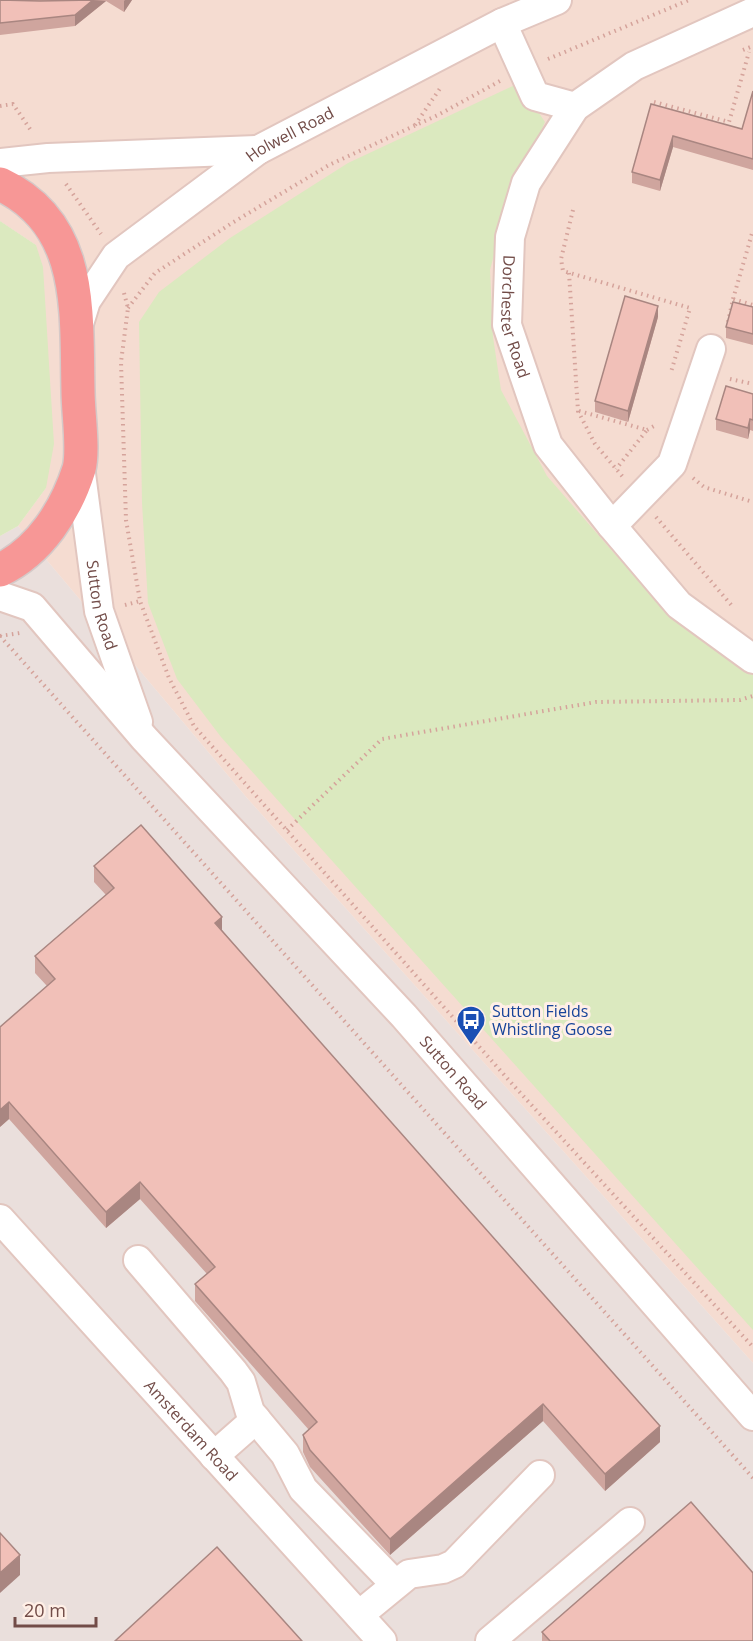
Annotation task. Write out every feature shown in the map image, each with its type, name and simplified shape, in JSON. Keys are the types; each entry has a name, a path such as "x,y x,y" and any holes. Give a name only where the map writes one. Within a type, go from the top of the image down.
{"highway":[{"path":"0,184 35,206 64,250 72,278 80,466 68,499 53,523 33,547 13,564 0,570"}],"street":[{"name":"Holwell Road","path":"76,332 86,301 116,256 258,150 502,23 557,0"},
{"name":"Dorchester Road","path":"753,12 634,66 575,107 526,183 510,237 507,325 548,445 679,605 753,659"},
{"path":"502,23 521,70 535,96 575,107"},
{"path":"0,163 48,158 258,150"},
{"path":"612,526 673,460 718,338"},
{"name":"Sutton Road","path":"80,466 99,611 144,738"},
{"name":"Sutton Road","path":"0,596 32,607 144,738 404,1016 753,1416"},
{"name":"Amsterdam Road","path":"0,1219 382,1641"},
{"path":"138,1260 241,1382 250,1412 285,1454 303,1489 395,1584"},
{"path":"214,1455 256,1419"},
{"path":"359,1615 409,1574 443,1569 454,1564 540,1475"},
{"path":"490,1641 630,1522"}],"path":[{"path":"128,308 155,273 232,223 329,165 438,115 521,70 689,0"},
{"path":"654,102 729,122 751,52 743,50 753,46"},
{"path":"0,106 13,104 116,256 128,308 121,362 126,520 140,601 168,678 194,726 515,1087 753,1347"},
{"path":"573,210 561,260 563,271 690,308 668,382"},
{"path":"718,338 733,299 753,230"},
{"path":"569,273 578,411 595,444 716,590 738,612"},
{"path":"733,299 753,305"},
{"path":"578,411 647,430"},
{"path":"616,469 647,430 656,425 659,414"},
{"path":"673,460 704,487 753,502"},
{"path":"0,636 753,1478"},
{"path":"287,830 382,739 596,702 740,700 753,696"}],"shaded area":[{"path":"0,0 753,0 753,1363 247,798 18,526 46,488 36,245 0,221"},
{"path":"18,526 247,798 753,1363 753,1641 0,1641 0,536"}],"green space":[{"path":"519,83 545,122 505,213 490,270 493,337 501,390 547,476 620,560 753,673 753,1330 221,737 177,679 148,603 142,503 139,322 159,292 230,238 348,163"},
{"path":"0,221 36,245 43,267 54,444 46,488 18,526 0,536"}],"building":[{"path":"0,0 93,0 75,15 0,23"},
{"path":"753,91 753,159 673,136 660,180 632,172 651,104 742,129"},
{"path":"625,296 658,306 628,411 595,401"},
{"path":"733,302 753,307 753,334 726,327"},
{"path":"726,386 753,394 753,420 750,419 748,428 716,419"},
{"path":"141,825 222,917 215,923 660,1426 605,1474 543,1404 390,1539 310,1450 303,1435 317,1422 195,1284 215,1267 140,1182 106,1212 9,1102 0,1110 0,1027 55,979 35,956 114,888 94,866"},
{"path":"691,1502 753,1573 753,1641 550,1641 542,1632"},
{"path":"0,1533 20,1555 0,1573"},
{"path":"217,1547 302,1641 115,1641"}],"place":[{"name":"Sutton Fields Whistling Goose","path":"471,1046"}]}
